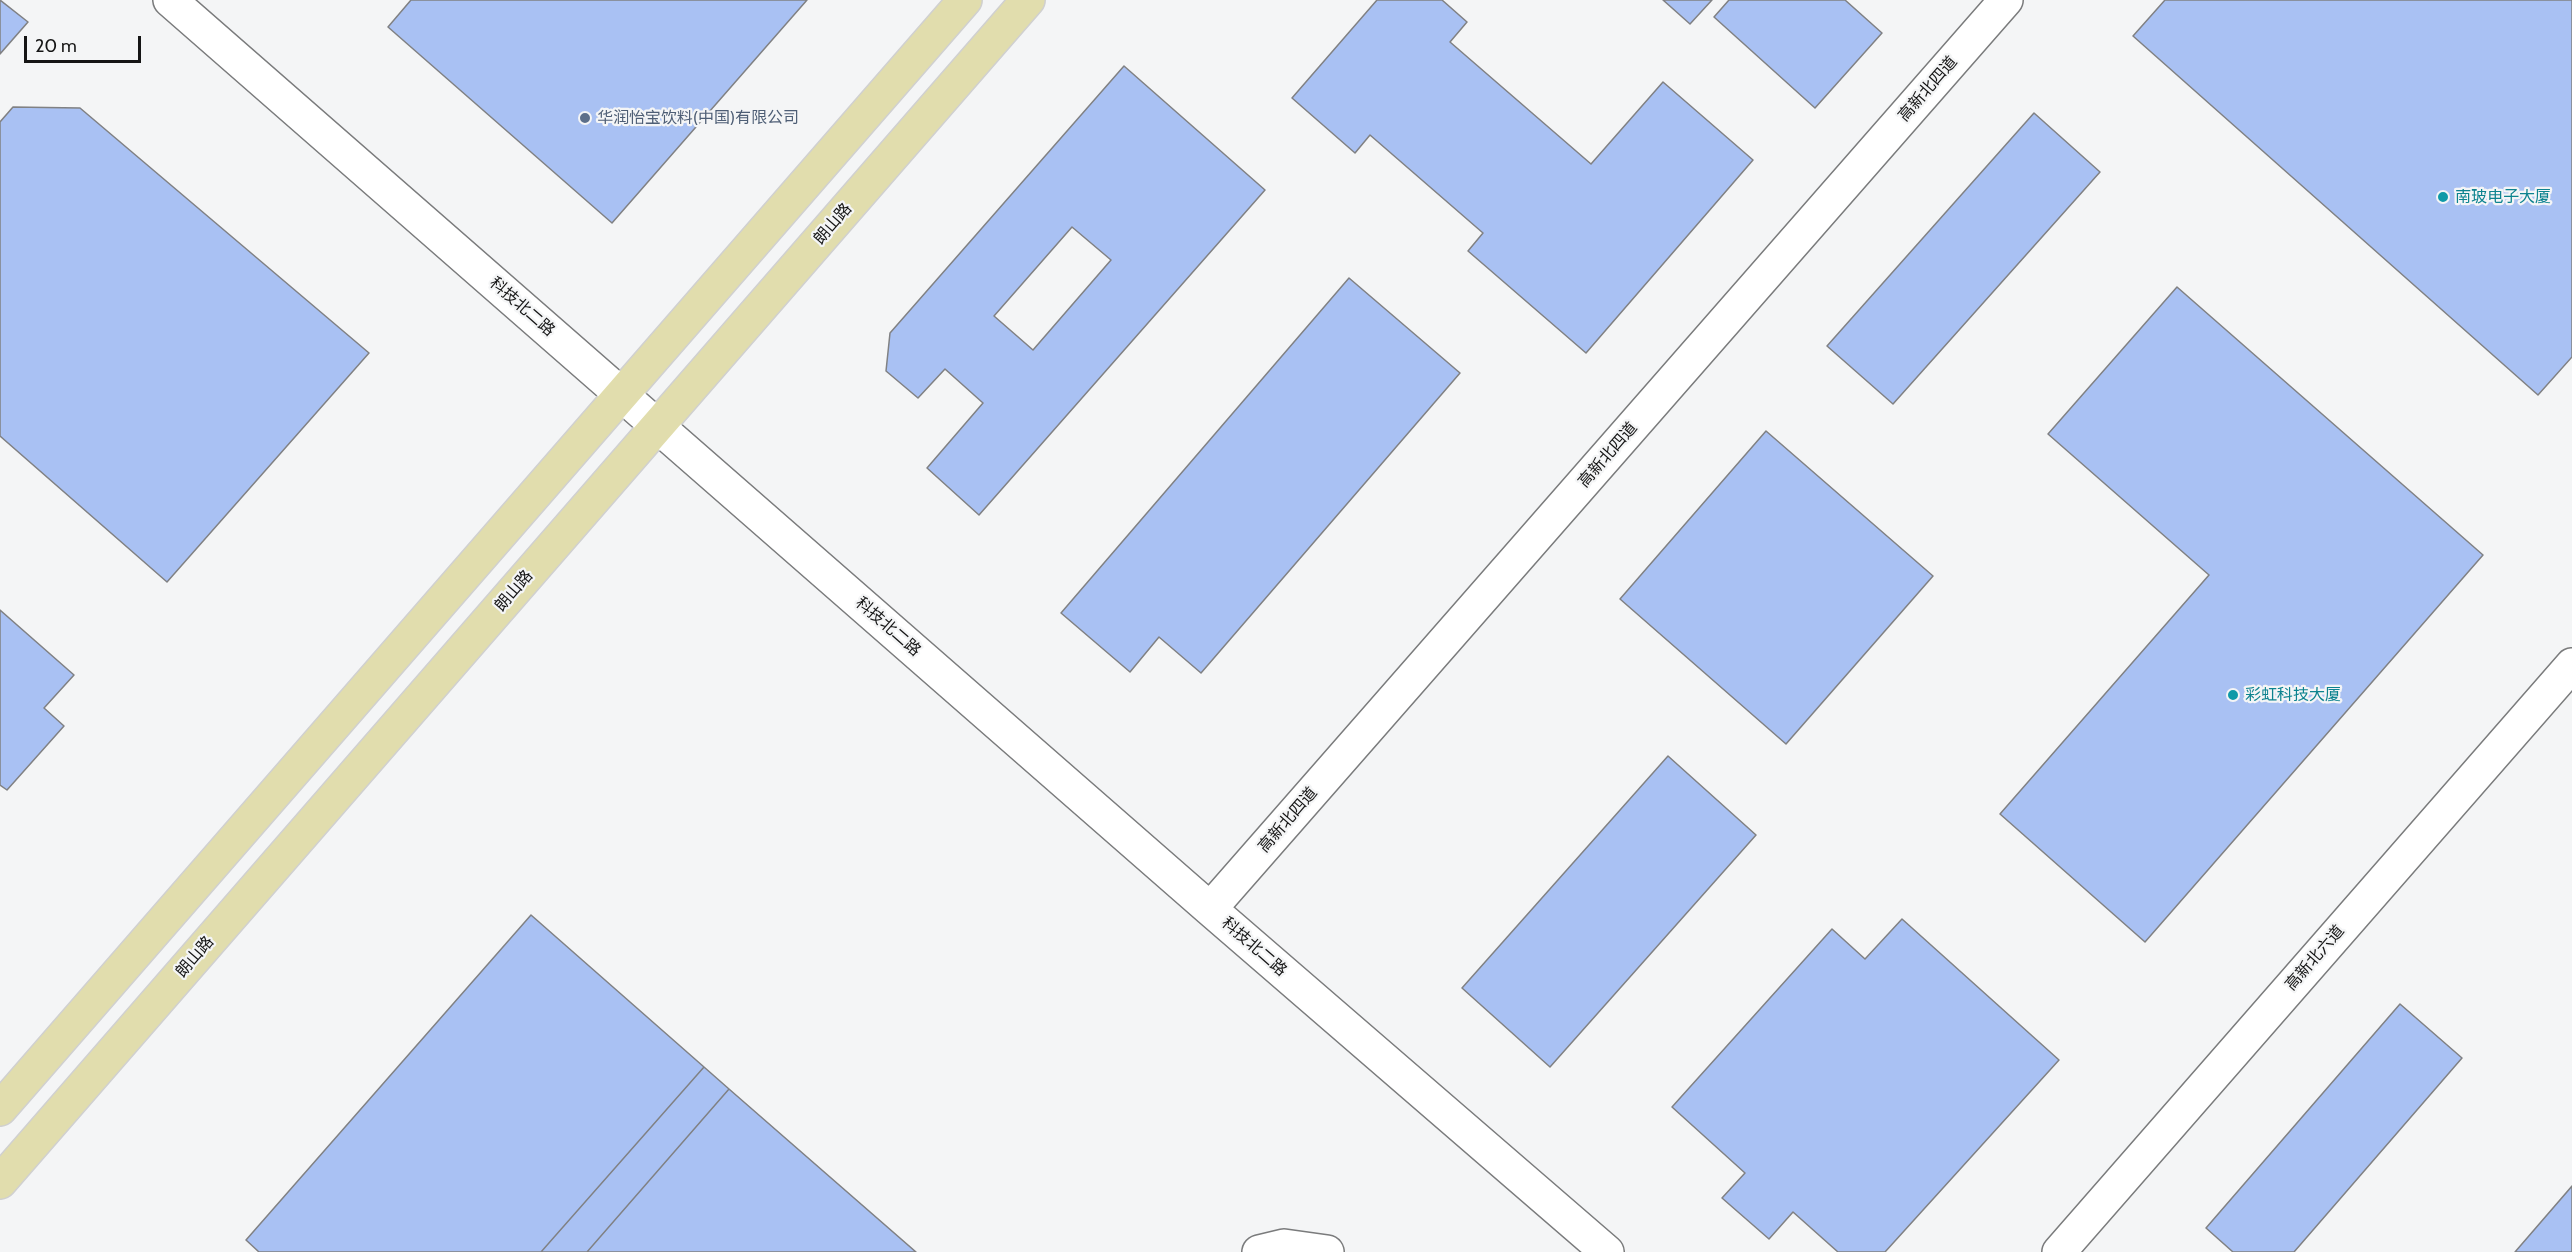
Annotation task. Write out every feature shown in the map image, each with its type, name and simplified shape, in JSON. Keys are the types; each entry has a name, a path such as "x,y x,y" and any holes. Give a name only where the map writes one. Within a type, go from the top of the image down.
{"main road":[{"path":"0,1109 965,0"},
{"name":"朗山路","path":"0,1182 1028,0"}],"street":[{"name":"科技北二路","path":"170,0 1210,909 1607,1252"},
{"name":"高新北四道","path":"1210,909 2006,0"},
{"name":"高新北六道","path":"2059,1252 2572,664"},
{"path":"1259,1252 1284,1246 1327,1252"}],"building":[{"path":"0,0 28,22 0,54"},
{"path":"411,0 807,0 612,223 388,27"},
{"path":"1377,0 1442,0 1467,22 1450,42 1591,164 1663,82 1753,160 1586,353 1468,251 1483,233 1370,135 1355,153 1292,98"},
{"path":"1663,0 1712,0 1690,24"},
{"path":"1729,0 1845,0 1882,33 1815,108 1714,17"},
{"name":"南玻电子大厦","path":"2165,0 2572,0 2572,357 2538,395 2133,36"},
{"path":"1124,66 1265,190 979,515 927,468 983,403 945,369 918,398 886,371 890,333","holes":["1072,227 1111,260 1033,350 994,316"]},
{"path":"13,107 80,108 369,353 167,582 0,436 0,122"},
{"path":"2034,113 2100,172 1893,404 1827,346"},
{"path":"1349,278 1460,373 1201,673 1159,637 1130,672 1061,613"},
{"name":"彩虹科技大厦","path":"2177,287 2483,555 2145,942 2000,814 2209,575 2048,434"},
{"path":"1766,431 1933,576 1786,744 1620,599"},
{"path":"0,610 74,675 44,708 64,726 7,790 0,785"},
{"path":"1668,756 1756,835 1550,1067 1462,988"},
{"path":"531,915 704,1067 541,1252 259,1252 246,1240"},
{"path":"1902,919 2059,1060 1885,1252 1838,1252 1793,1212 1769,1239 1722,1198 1745,1173 1672,1107 1832,929 1865,959"},
{"path":"2400,1004 2462,1058 2294,1252 2233,1252 2206,1228"},
{"path":"704,1067 729,1089 587,1252 541,1252"},
{"path":"729,1089 916,1252 587,1252"},
{"path":"2572,1186 2572,1252 2515,1252"}],"place":[{"name":"华润怡宝饮料(中国)有限公司","path":"585,118"},
{"name":"南玻电子大厦","path":"2443,197"},
{"name":"彩虹科技大厦","path":"2233,695"}]}
